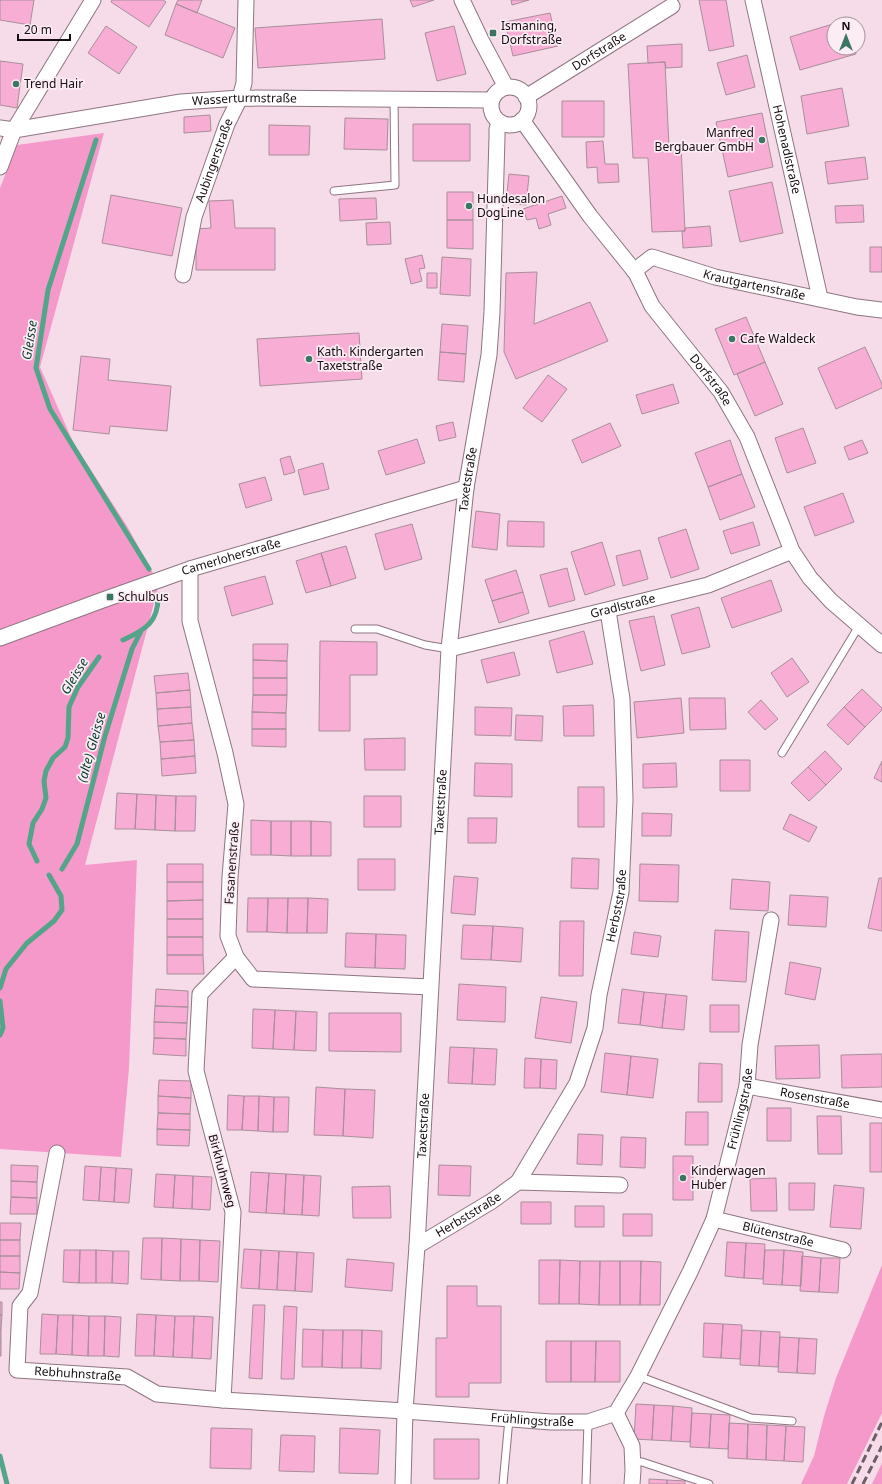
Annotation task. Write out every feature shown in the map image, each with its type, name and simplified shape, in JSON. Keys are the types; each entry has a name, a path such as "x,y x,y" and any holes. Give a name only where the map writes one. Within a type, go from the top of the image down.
{"street":[{"path":"0,167 7,129 93,0"},
{"name":"Aubingerstraße","path":"182,275 194,218 227,124 240,98 244,83 246,0"},
{"path":"462,0 506,87"},
{"name":"Hohenadlstraße","path":"753,0 820,298"},
{"name":"Dorfstraße","path":"526,97 672,6"},
{"path":"506,87 514,87 521,91 526,97 529,105 527,113 522,120 515,124 508,125 500,122 494,116 491,108 491,100 494,94 500,90 506,87"},
{"name":"Wasserturmstraße","path":"7,129 181,102 240,98 394,98 491,100"},
{"name":"Dorfstraße","path":"522,120 590,216 634,271 652,306 721,392 747,437 792,551 810,578 831,601 882,645"},
{"name":"Taxetstraße","path":"403,1484 405,1411 417,1246 449,649 466,488 489,355 492,312 497,129 500,122"},
{"name":"Krautgartenstraße","path":"634,271 652,257 715,277 857,307 882,310"},
{"name":"Camerloherstraße","path":"0,638 190,569 466,488"},
{"name":"Gradlstraße","path":"449,649 608,611 708,585 792,551"},
{"name":"Fasanenstraße","path":"190,569 190,621 225,753 236,804 230,877 228,936 236,957 254,979 430,987"},
{"name":"Herbststraße","path":"417,1246 492,1201 518,1182 577,1083 595,1028 599,995 621,892 625,800 622,699 608,611"},
{"name":"Frühlingstraße","path":"405,1411 551,1422 588,1422 616,1413 638,1376 690,1272 714,1219 747,1086 750,1045 771,920"},
{"name":"Birkhuhnweg","path":"223,1400 233,1212 196,1071 200,994 236,957"},
{"name":"Rosenstraße","path":"747,1086 882,1110"},
{"name":"Rebhuhnstraße","path":"57,1153 30,1293 20,1306 18,1370 127,1377 157,1394 223,1400 405,1411"},
{"path":"518,1182 620,1185"},
{"name":"Blütenstraße","path":"714,1219 843,1250"},
{"path":"616,1413 632,1446 632,1484"}],"lane":[{"path":"334,190 395,185 394,98"},
{"path":"782,753 859,626"},
{"path":"355,629 377,628 424,645 449,649"},
{"path":"638,1376 751,1418 792,1421"},
{"path":"503,1484 509,1419"},
{"path":"586,1484 588,1422"},
{"path":"633,1461 642,1462 709,1484"}],"shaded area":[{"path":"104,133 40,367 74,444 127,526 159,584 85,865 137,860 129,1068 121,1157 0,1149 0,188 17,145"},
{"path":"882,1265 882,1413 847,1484 801,1484 814,1456 824,1416 836,1378"},
{"path":"882,1463 882,1484 872,1484"}],"building":[{"path":"0,0 34,0 30,25 0,20"},
{"path":"112,0 163,0 166,2 149,27 111,2"},
{"path":"178,0 202,0 197,13 176,4"},
{"path":"410,0 434,0 413,7"},
{"path":"511,0 529,0 512,5"},
{"path":"699,0 726,0 734,46 709,51"},
{"path":"176,4 235,28 223,58 165,35"},
{"path":"550,13 558,46 513,56 505,22"},
{"path":"382,19 385,59 258,68 255,28"},
{"path":"106,26 137,47 119,74 88,53"},
{"path":"454,26 466,74 437,81 425,33"},
{"path":"826,26 826,56 849,56 800,70 790,37"},
{"path":"682,44 682,67 666,68 665,62 648,63 647,46"},
{"path":"747,55 755,87 726,95 717,63"},
{"path":"0,61 23,64 17,108 0,105"},
{"path":"665,62 669,146 681,145 685,231 652,232 648,158 633,158 628,64"},
{"path":"842,88 849,126 807,134 801,96"},
{"path":"562,101 604,101 604,137 562,137"},
{"path":"762,113 773,167 728,177 716,122"},
{"path":"210,115 211,131 184,133 184,117"},
{"path":"345,118 388,119 387,150 344,149"},
{"path":"413,124 470,124 470,161 413,161"},
{"path":"269,125 310,126 309,155 269,155"},
{"path":"603,141 605,164 618,164 619,182 598,183 597,167 587,168 586,142"},
{"path":"865,157 868,179 828,184 825,162"},
{"path":"509,174 529,176 526,205 506,203"},
{"path":"772,182 783,233 740,242 729,191"},
{"path":"447,192 473,192 473,220 447,220"},
{"path":"111,195 182,208 172,256 102,243"},
{"path":"562,196 566,208 548,214 551,225 539,229 536,218 527,220 523,209"},
{"path":"376,198 377,219 340,221 339,199"},
{"path":"233,200 235,228 275,228 275,270 196,270 196,229 211,228 209,201"},
{"path":"863,205 864,222 836,223 835,206"},
{"path":"447,220 473,220 473,249 447,248"},
{"path":"390,222 391,244 367,245 366,223"},
{"path":"710,226 712,246 683,248 682,231 685,231 685,228"},
{"path":"870,247 882,247 882,272 870,272"},
{"path":"422,255 425,268 419,269 422,281 411,284 405,259"},
{"path":"442,257 471,259 470,296 440,294"},
{"path":"537,272 534,324 590,302 608,341 516,379 504,352 506,273"},
{"path":"427,273 437,273 437,288 427,288"},
{"path":"746,317 765,362 734,375 715,329"},
{"path":"442,324 468,326 466,354 440,352"},
{"name":"Kath. Kindergarten Taxetstraße","path":"359,333 362,379 260,386 257,339"},
{"path":"865,347 882,384 882,388 836,409 818,368"},
{"path":"440,352 466,354 464,382 438,380"},
{"path":"81,356 110,359 108,380 171,386 167,431 110,426 109,434 73,430"},
{"path":"765,362 783,404 755,416 737,374"},
{"path":"548,375 567,389 542,422 523,408"},
{"path":"673,384 679,403 642,414 636,395"},
{"path":"453,422 456,437 439,441 436,426"},
{"path":"610,423 621,446 582,463 572,440"},
{"path":"803,428 816,463 787,473 775,438"},
{"path":"417,439 425,463 386,475 378,451"},
{"path":"730,440 742,474 708,487 695,453"},
{"path":"862,440 868,453 849,460 844,447"},
{"path":"290,456 295,472 284,475 280,459"},
{"path":"323,463 329,489 304,495 298,470"},
{"path":"742,474 755,507 720,520 708,487"},
{"path":"265,477 272,500 246,508 239,484"},
{"path":"843,493 854,522 815,536 804,507"},
{"path":"476,511 500,514 497,550 472,547"},
{"path":"508,521 544,522 544,547 507,546"},
{"path":"753,522 760,545 731,554 723,531"},
{"path":"412,524 422,559 385,570 375,534"},
{"path":"686,529 699,569 671,578 658,538"},
{"path":"602,542 615,585 585,595 571,552"},
{"path":"346,546 356,578 331,586 321,553"},
{"path":"640,550 648,579 623,586 616,556"},
{"path":"321,553 331,586 306,593 296,561"},
{"path":"567,568 575,600 549,607 540,575"},
{"path":"516,570 523,592 492,601 485,580"},
{"path":"265,576 273,604 232,616 224,587"},
{"path":"771,580 782,611 732,628 721,598"},
{"path":"523,592 529,613 499,623 492,601"},
{"path":"699,607 710,647 682,654 671,615"},
{"path":"654,616 665,665 641,671 629,621"},
{"path":"584,631 593,664 557,673 549,641"},
{"path":"320,641 377,642 377,675 350,675 350,731 319,731"},
{"path":"253,644 288,644 287,661 253,660"},
{"path":"514,652 520,675 487,683 481,660"},
{"path":"792,658 809,682 787,697 771,673"},
{"path":"253,660 287,661 287,678 253,678"},
{"path":"188,673 190,690 156,693 154,676"},
{"path":"253,678 287,678 287,695 253,695"},
{"path":"862,689 882,708 882,710 865,727 844,707"},
{"path":"190,690 191,707 157,709 156,693"},
{"path":"253,695 287,695 286,713 252,712"},
{"path":"681,698 684,733 637,738 634,702"},
{"path":"689,698 725,698 726,729 690,730"},
{"path":"761,700 778,719 765,730 748,712"},
{"path":"593,705 594,736 564,736 563,706"},
{"path":"191,707 192,723 158,726 157,709"},
{"path":"475,707 512,708 511,736 475,735"},
{"path":"844,707 865,727 848,745 827,725"},
{"path":"252,712 286,713 286,729 252,729"},
{"path":"516,715 543,716 542,741 515,740"},
{"path":"192,723 194,740 160,742 158,726"},
{"path":"252,729 286,729 286,747 252,746"},
{"path":"405,738 405,770 365,770 364,739"},
{"path":"194,740 195,756 161,759 160,742"},
{"path":"825,751 842,769 826,785 808,767"},
{"path":"195,756 196,773 162,776 161,759"},
{"path":"720,760 750,760 750,791 720,791"},
{"path":"882,761 882,782 874,778"},
{"path":"475,763 512,764 512,797 474,796"},
{"path":"676,763 677,787 643,788 643,764"},
{"path":"808,767 826,785 809,801 791,783"},
{"path":"578,787 604,787 604,827 578,827"},
{"path":"117,793 137,794 135,829 115,829"},
{"path":"137,794 156,795 155,830 135,829"},
{"path":"156,795 176,796 175,831 155,830"},
{"path":"176,796 196,796 195,831 175,831"},
{"path":"364,796 401,796 401,827 364,827"},
{"path":"642,813 672,814 671,836 642,836"},
{"path":"790,814 817,827 809,842 783,829"},
{"path":"468,818 497,818 496,843 468,843"},
{"path":"251,820 271,821 271,855 251,855"},
{"path":"271,821 291,821 291,856 271,855"},
{"path":"291,821 311,821 311,856 291,856"},
{"path":"311,821 331,822 331,856 311,856"},
{"path":"572,858 599,859 598,889 571,888"},
{"path":"358,859 395,859 395,890 358,890"},
{"path":"167,864 203,864 203,882 167,882"},
{"path":"640,864 679,865 678,902 639,901"},
{"path":"454,876 478,878 475,915 451,913"},
{"path":"879,878 882,878 882,931 868,928"},
{"path":"732,879 770,882 768,911 730,909"},
{"path":"167,882 203,882 203,900 167,901"},
{"path":"790,895 828,897 826,927 788,925"},
{"path":"248,898 268,898 267,932 247,932"},
{"path":"268,898 288,898 287,933 267,932"},
{"path":"288,898 308,898 307,933 287,933"},
{"path":"308,898 328,899 327,933 307,933"},
{"path":"203,900 203,919 167,919 167,901"},
{"path":"167,919 203,919 203,937 167,937"},
{"path":"560,921 584,921 583,976 559,976"},
{"path":"463,925 493,926 491,960 461,959"},
{"path":"493,926 523,928 521,962 491,960"},
{"path":"715,930 749,932 746,982 712,980"},
{"path":"634,932 661,936 658,957 631,954"},
{"path":"346,933 376,934 375,968 345,967"},
{"path":"376,934 406,935 405,969 375,968"},
{"path":"167,937 203,937 203,955 167,955"},
{"path":"167,955 203,955 204,974 167,974"},
{"path":"790,962 821,968 815,1000 785,994"},
{"path":"459,984 506,987 505,1022 457,1020"},
{"path":"156,989 188,991 188,1007 155,1006"},
{"path":"622,989 644,992 640,1025 618,1023"},
{"path":"644,992 666,994 662,1028 640,1025"},
{"path":"666,994 687,996 684,1030 662,1028"},
{"path":"541,997 577,1002 571,1043 535,1038"},
{"path":"710,1005 739,1005 739,1032 710,1032"},
{"path":"155,1006 188,1007 187,1023 154,1022"},
{"path":"253,1009 275,1010 273,1049 252,1048"},
{"path":"275,1010 296,1011 294,1050 273,1049"},
{"path":"296,1011 317,1012 316,1051 294,1050"},
{"path":"329,1013 401,1013 401,1052 329,1051"},
{"path":"154,1022 187,1023 186,1039 154,1038"},
{"path":"154,1038 186,1039 186,1056 153,1054"},
{"path":"819,1045 820,1078 776,1079 775,1046"},
{"path":"450,1047 474,1048 472,1084 448,1083"},
{"path":"474,1048 497,1049 495,1085 472,1084"},
{"path":"605,1053 631,1056 627,1095 601,1092"},
{"path":"882,1054 882,1087 842,1088 841,1055"},
{"path":"631,1056 658,1059 653,1098 627,1095"},
{"path":"525,1058 541,1059 540,1088 524,1088"},
{"path":"541,1059 557,1060 556,1089 540,1088"},
{"path":"699,1063 722,1064 722,1102 698,1102"},
{"path":"159,1080 191,1081 191,1098 158,1096"},
{"path":"316,1087 345,1089 343,1136 314,1135"},
{"path":"345,1089 375,1090 373,1138 343,1136"},
{"path":"228,1095 244,1096 242,1130 227,1130"},
{"path":"158,1096 191,1098 190,1114 158,1113"},
{"path":"244,1096 259,1096 258,1131 242,1130"},
{"path":"259,1096 274,1097 273,1132 258,1131"},
{"path":"274,1097 289,1097 288,1132 273,1132"},
{"path":"767,1108 791,1108 791,1141 767,1141"},
{"path":"686,1112 708,1112 708,1145 685,1145"},
{"path":"158,1113 190,1114 190,1130 157,1129"},
{"path":"817,1116 841,1116 842,1154 818,1154"},
{"path":"870,1123 882,1123 882,1172 870,1172"},
{"path":"157,1129 190,1130 189,1146 157,1145"},
{"path":"578,1134 603,1135 602,1165 577,1164"},
{"path":"621,1137 646,1138 645,1168 620,1167"},
{"name":"Kinderwagen Huber","path":"673,1156 693,1156 693,1200 673,1200"},
{"path":"11,1165 38,1166 37,1182 11,1181"},
{"path":"439,1165 471,1166 470,1196 438,1195"},
{"path":"85,1166 101,1167 99,1201 83,1200"},
{"path":"101,1167 116,1168 114,1202 99,1201"},
{"path":"116,1168 132,1169 129,1203 114,1202"},
{"path":"251,1172 269,1173 266,1213 249,1212"},
{"path":"269,1173 286,1174 284,1214 266,1213"},
{"path":"156,1174 175,1175 173,1208 154,1207"},
{"path":"286,1174 304,1175 302,1215 284,1214"},
{"path":"175,1175 193,1176 192,1209 173,1208"},
{"path":"304,1175 321,1176 319,1216 302,1215"},
{"path":"193,1176 212,1177 210,1210 192,1209"},
{"path":"776,1178 777,1211 751,1211 750,1179"},
{"path":"11,1181 37,1182 37,1198 11,1197"},
{"path":"789,1183 815,1183 814,1210 789,1210"},
{"path":"834,1185 864,1188 861,1229 830,1227"},
{"path":"390,1186 391,1218 353,1218 352,1187"},
{"path":"11,1197 37,1198 37,1214 10,1214"},
{"path":"521,1202 551,1202 551,1224 521,1224"},
{"path":"575,1206 604,1206 604,1227 575,1227"},
{"path":"623,1214 652,1214 652,1236 623,1236"},
{"path":"0,1223 21,1223 20,1240 0,1240"},
{"path":"143,1238 162,1238 161,1280 141,1279"},
{"path":"162,1238 181,1239 180,1281 161,1280"},
{"path":"181,1239 200,1240 199,1281 180,1281"},
{"path":"0,1240 20,1240 20,1256 0,1256"},
{"path":"200,1240 220,1241 218,1282 199,1281"},
{"path":"727,1242 746,1243 744,1278 725,1276"},
{"path":"746,1243 765,1244 763,1279 744,1278"},
{"path":"244,1249 261,1250 259,1289 241,1288"},
{"path":"64,1250 80,1250 79,1283 63,1282"},
{"path":"80,1250 96,1250 96,1283 79,1283"},
{"path":"96,1250 113,1251 112,1283 96,1283"},
{"path":"261,1250 279,1251 277,1290 259,1289"},
{"path":"765,1250 784,1250 782,1285 763,1284"},
{"path":"784,1250 803,1252 801,1286 782,1285"},
{"path":"113,1251 129,1251 128,1284 112,1283"},
{"path":"279,1251 297,1252 295,1291 277,1290"},
{"path":"297,1252 314,1253 312,1292 295,1291"},
{"path":"0,1256 20,1256 20,1273 0,1272"},
{"path":"802,1256 821,1258 819,1292 800,1291"},
{"path":"821,1258 840,1258 838,1293 819,1292"},
{"path":"347,1259 394,1263 392,1291 345,1287"},
{"path":"539,1260 560,1260 559,1304 539,1304"},
{"path":"560,1260 580,1261 579,1304 559,1304"},
{"path":"580,1261 600,1261 599,1305 579,1304"},
{"path":"600,1261 620,1261 620,1305 599,1305"},
{"path":"620,1261 641,1261 640,1305 620,1305"},
{"path":"641,1261 661,1262 660,1305 640,1305"},
{"path":"0,1272 20,1273 19,1289 0,1289"},
{"path":"447,1286 477,1286 477,1306 501,1306 501,1383 469,1383 469,1397 436,1397 436,1338 447,1338"},
{"path":"0,1302 2,1302 2,1315 0,1315"},
{"path":"253,1305 265,1305 262,1379 249,1378"},
{"path":"284,1306 297,1307 294,1379 281,1379"},
{"path":"42,1314 58,1315 56,1354 40,1354"},
{"path":"137,1314 156,1315 154,1356 135,1356"},
{"path":"0,1315 2,1315 1,1329 0,1329"},
{"path":"58,1315 73,1315 72,1355 56,1354"},
{"path":"73,1315 89,1316 88,1356 72,1355"},
{"path":"156,1315 175,1316 173,1357 154,1356"},
{"path":"89,1316 105,1316 104,1356 88,1356"},
{"path":"105,1316 121,1317 119,1357 104,1356"},
{"path":"175,1316 194,1316 192,1358 173,1357"},
{"path":"194,1316 213,1317 211,1359 192,1358"},
{"path":"704,1323 723,1324 721,1358 703,1357"},
{"path":"723,1324 742,1325 740,1359 721,1358"},
{"path":"1,1329 1,1342 0,1342"},
{"path":"303,1329 323,1330 322,1367 302,1367"},
{"path":"323,1330 343,1330 342,1368 322,1367"},
{"path":"343,1330 362,1330 361,1368 342,1368"},
{"path":"362,1330 382,1331 381,1369 361,1368"},
{"path":"742,1330 761,1331 759,1366 740,1365"},
{"path":"761,1331 780,1332 778,1367 759,1366"},
{"path":"780,1337 799,1338 797,1373 778,1372"},
{"path":"799,1338 817,1339 815,1374 797,1373"},
{"path":"546,1341 571,1341 571,1382 546,1382"},
{"path":"571,1341 596,1341 595,1382 571,1382"},
{"path":"596,1341 620,1341 620,1382 595,1382"},
{"path":"1,1342 1,1356 0,1356"},
{"path":"636,1404 654,1405 652,1440 634,1439"},
{"path":"654,1405 673,1406 671,1441 652,1440"},
{"path":"673,1406 692,1408 690,1442 671,1441"},
{"path":"692,1413 711,1414 709,1448 690,1447"},
{"path":"711,1414 730,1415 728,1449 709,1448"},
{"path":"729,1423 748,1424 747,1459 728,1458"},
{"path":"748,1424 767,1425 766,1460 747,1459"},
{"path":"767,1425 786,1426 784,1461 766,1460"},
{"path":"786,1426 805,1427 803,1462 784,1461"},
{"path":"211,1428 252,1429 251,1469 210,1468"},
{"path":"340,1428 380,1430 378,1474 339,1473"},
{"path":"281,1435 315,1436 314,1472 279,1471"},
{"path":"434,1439 479,1439 479,1479 434,1479"},
{"path":"649,1479 667,1480 667,1484 649,1484"},
{"path":"667,1480 685,1481 685,1484 667,1484"}],"waterway":[{"name":"Gleisse","path":"96,140 48,290 36,368 50,409 149,569"},
{"name":"Gleisse","path":"123,640 138,633 149,624 156,612 158,595"},
{"name":"(alte) Gleisse","path":"62,869 77,844 105,736 132,649 141,631"},
{"name":"Gleisse","path":"37,861 29,844 33,823 42,809 46,798 44,781 46,771 53,758 65,747 68,738 69,707 78,687 99,657"},
{"name":"Gleisse","path":"0,988 6,969 27,943 54,921 62,910 61,896 49,875"},
{"name":"Gleisse","path":"0,1001 3,1028 0,1035"},
{"name":"Gleisse","path":"0,1456 7,1484"}],"railway":[{"path":"852,1484 882,1422"},
{"path":"863,1484 882,1446"}],"place":[{"name":"Ismaning, Dorfstraße","path":"493,33"},
{"name":"Trend Hair","path":"16,84"},
{"name":"Manfred Bergbauer GmbH","path":"762,140"},
{"name":"Hundesalon DogLine","path":"469,206"},
{"name":"Cafe Waldeck","path":"732,339"},
{"name":"Kath. Kindergarten Taxetstraße","path":"309,359"},
{"name":"Schulbus","path":"110,597"},
{"name":"Kinderwagen Huber","path":"683,1178"}]}
